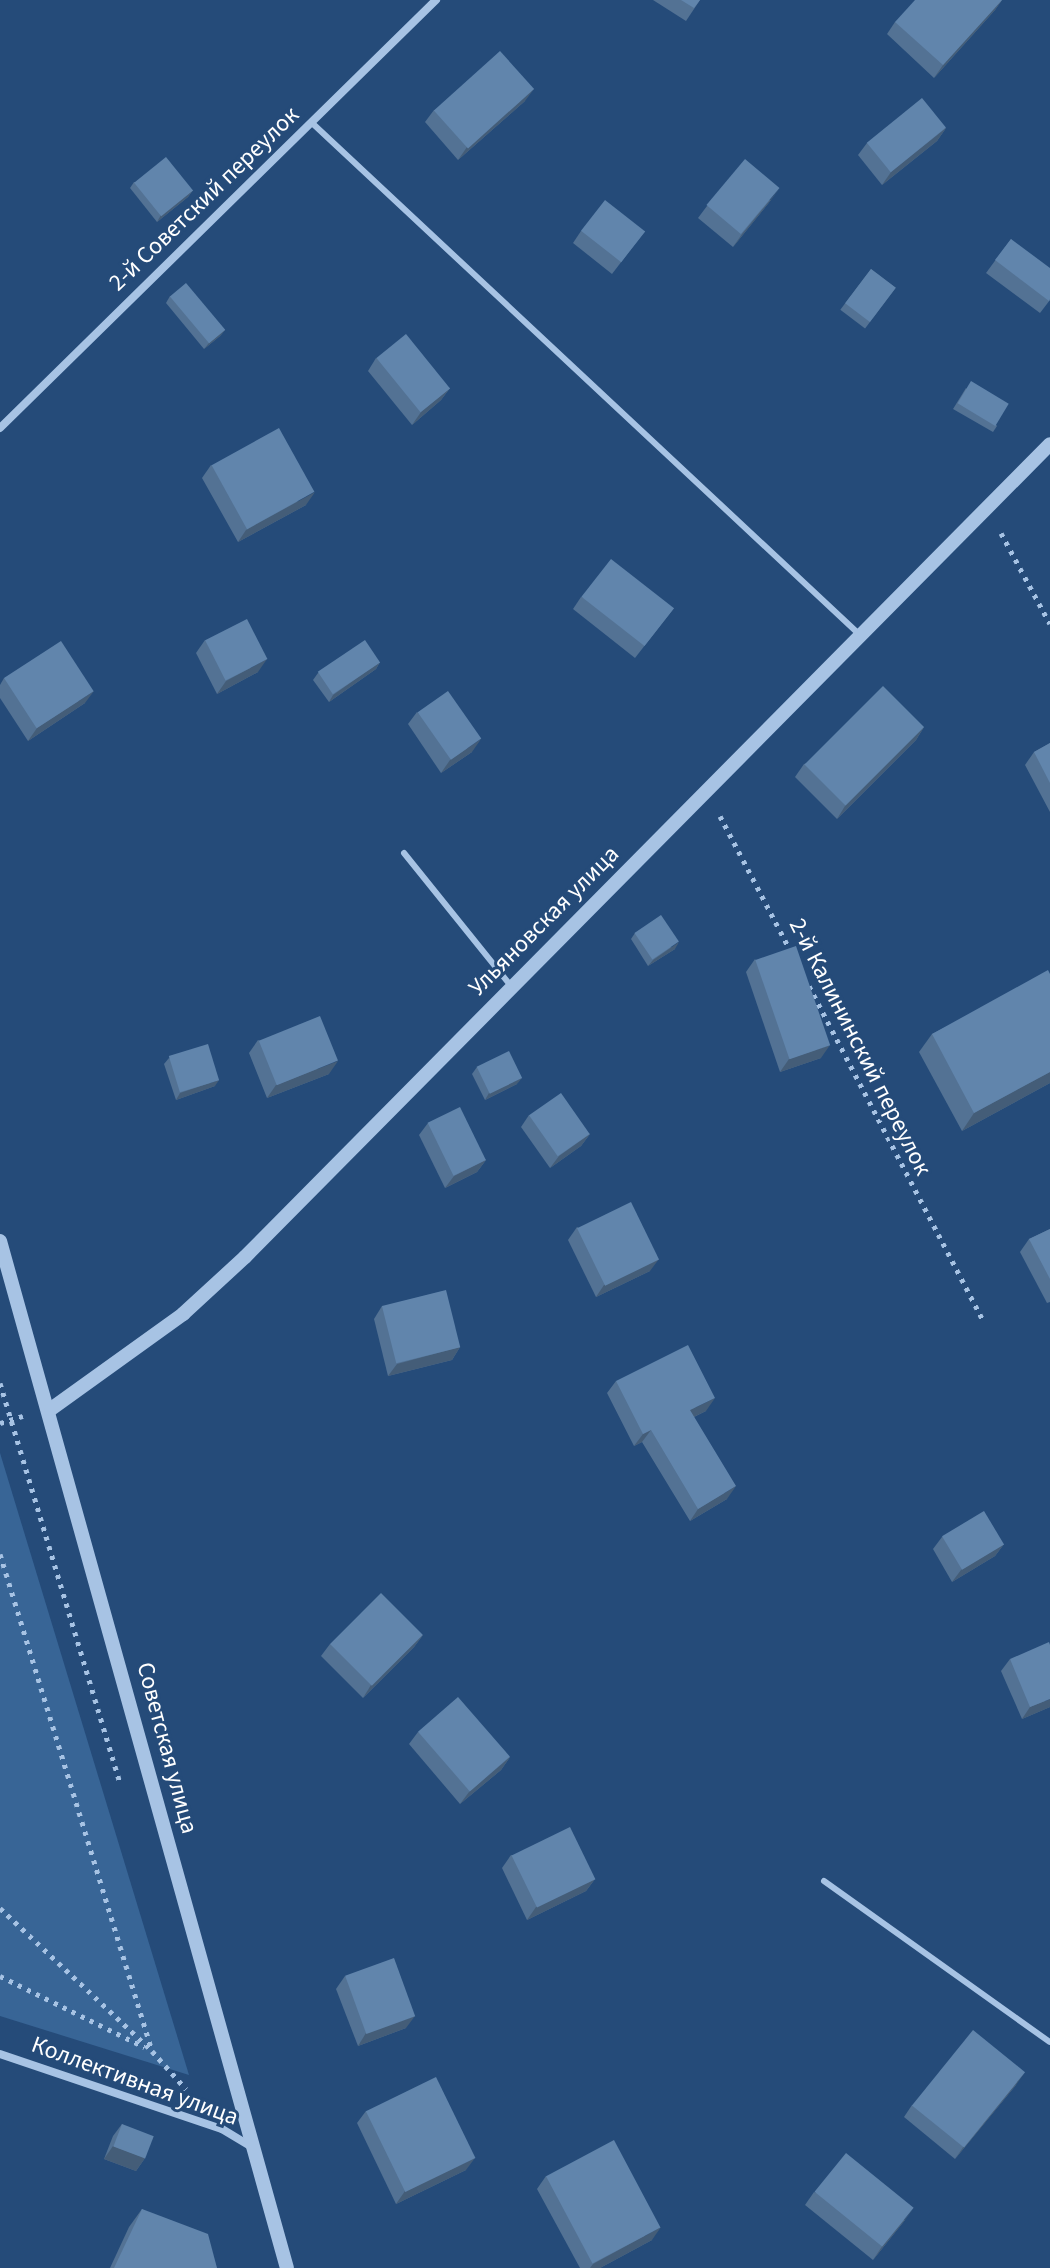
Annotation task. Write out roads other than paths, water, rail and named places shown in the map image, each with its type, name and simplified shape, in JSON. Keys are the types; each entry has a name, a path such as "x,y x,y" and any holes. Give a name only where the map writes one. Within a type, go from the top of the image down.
{"street":[{"name":"2-й Советский переулок","path":"0,428 436,0"},
{"name":"Ульяновская улица","path":"51,1409 183,1314 245,1257 510,985 863,637 1050,444"},
{"name":"Советская улица","path":"0,1241 51,1409 287,2268"},
{"name":"Коллективная улица","path":"0,2054 222,2129 254,2148"}],"lane":[{"path":"311,122 863,637"},
{"path":"404,853 510,985"},
{"path":"824,1881 1050,2042"}]}
